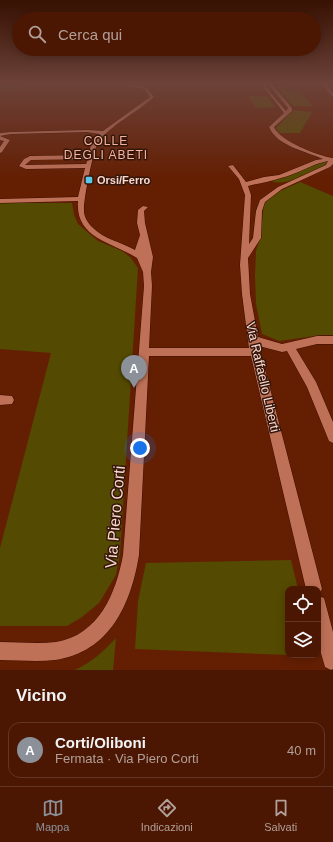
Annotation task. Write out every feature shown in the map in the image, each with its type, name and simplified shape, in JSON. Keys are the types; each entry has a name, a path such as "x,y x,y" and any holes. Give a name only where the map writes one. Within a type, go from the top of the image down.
{"street":[{"path":"129,114 104,133 94,144 79,208 80,215 87,226 102,238 133,251 140,256"},
{"path":"285,114 271,127 273,134 285,142 332,160"},
{"path":"0,137 11,133 88,131 104,133"},
{"path":"0,137 7,140 0,151"},
{"path":"309,151 315,156 315,162"},
{"path":"88,166 22,166 26,160 30,158 90,157"},
{"path":"244,185 280,176 315,162 332,160"},
{"path":"244,258 256,238 259,211 262,201 274,191 329,167 332,160"},
{"name":"Via Raffaello Liberti","path":"231,166 242,179 248,201 244,258 246,294 254,346 313,586"},
{"path":"244,185 290,183"},
{"path":"0,201 81,199"},
{"name":"Via Piero Corti","path":"146,203 147,218 139,246 140,256 147,272"},
{"path":"116,244 126,245 135,243 143,231"},
{"name":"Via Piero Corti","path":"0,651 55,651 75,646 95,633 111,613 123,592 127,580 131,556 144,352 147,272 149,257 143,231"},
{"path":"144,352 254,346 290,347 317,340 333,340"},
{"path":"290,347 312,386 333,437"},
{"path":"321,610 328,623 331,661"}],"shaded area":[{"path":"289,114 311,114 300,133 279,133 276,128"},
{"path":"328,161 328,165 290,181 275,182 269,180 277,179 320,162"},
{"path":"300,182 333,196 333,335 322,335 279,341 262,334 256,304 256,251 260,237 264,204 271,196"},
{"path":"0,203 72,203 74,215 78,224 98,241 122,251 130,257 138,268 120,554 116,575 99,603 82,617 67,626 0,626 0,548 51,353 0,349"},
{"path":"291,560 297,586 285,586 285,655 135,649 138,601 146,563"},
{"path":"116,638 113,670 75,670 97,656"}],"place":[{"name":"Orsi/Ferro","path":"89,180"},
{"name":"Corti/Oliboni","path":"134,388"}],"district":[{"name":"COLLE DEGLI ABETI","path":"106,148"}]}
